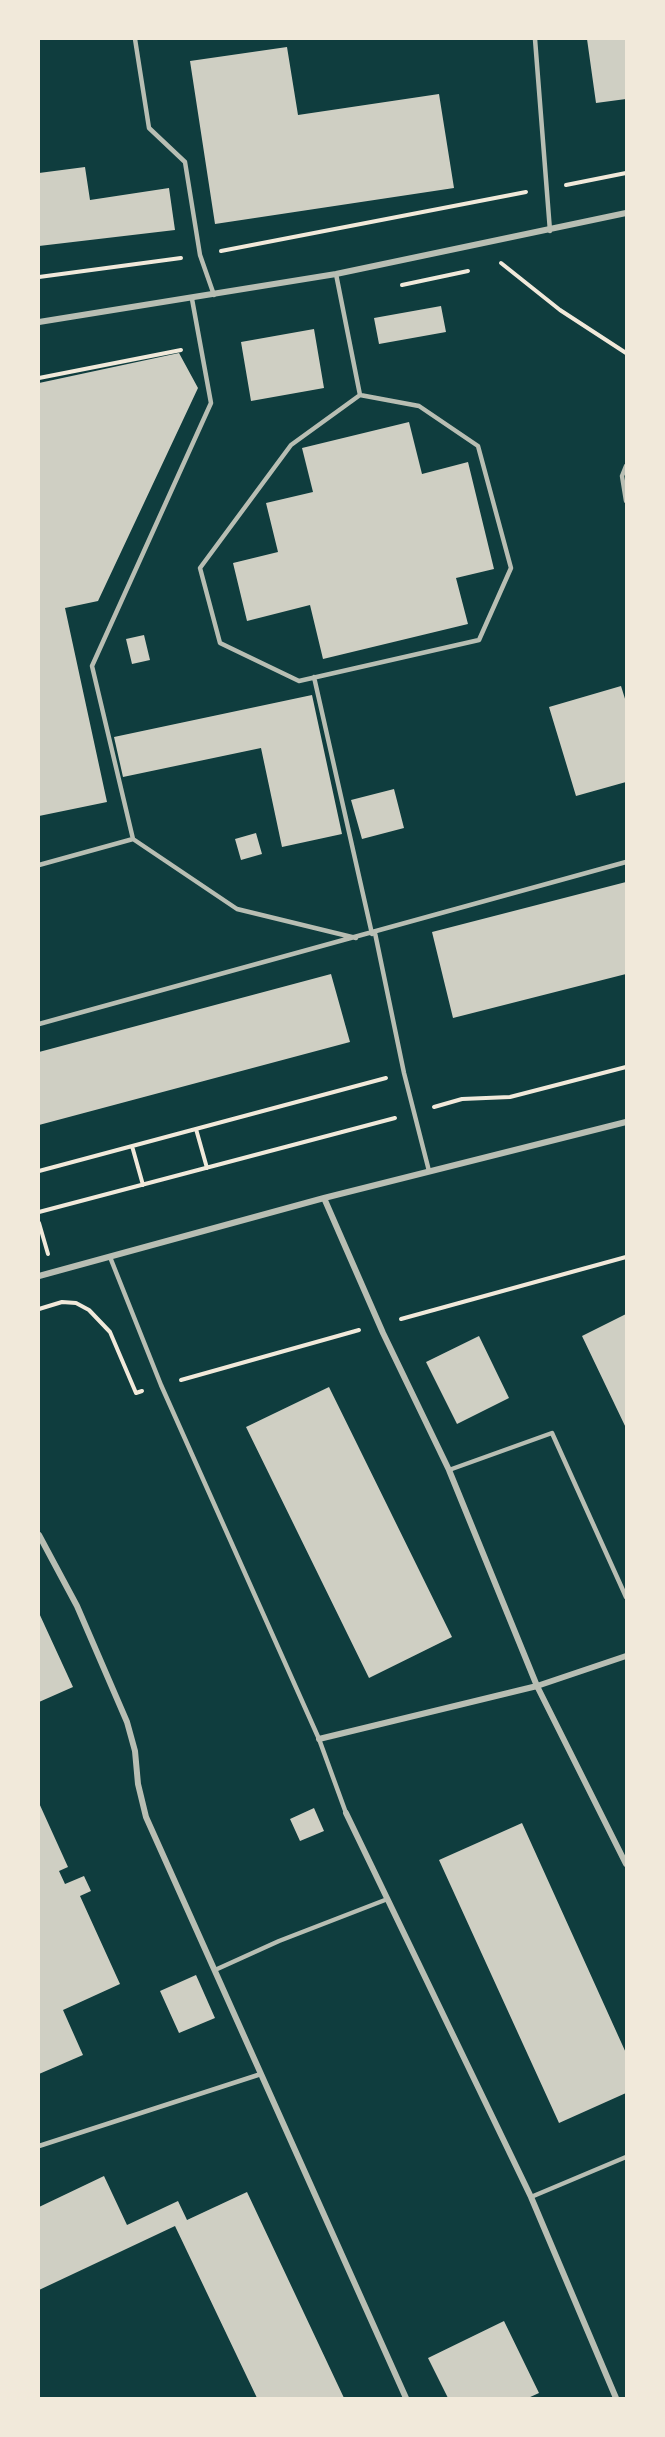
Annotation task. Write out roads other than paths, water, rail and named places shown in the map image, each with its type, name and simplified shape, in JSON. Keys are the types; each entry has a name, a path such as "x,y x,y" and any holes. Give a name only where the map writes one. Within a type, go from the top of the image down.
{"street":[{"path":"39,322 336,274 626,213"},
{"path":"39,1276 324,1198 626,1122"},
{"path":"324,1198 379,1324 449,1470 537,1686 626,1864"},
{"path":"39,1534 77,1606 127,1722 135,1751 138,1784 146,1817 406,2398"},
{"path":"319,1739 537,1686 626,1656"},
{"path":"346,1813 385,1900 531,2197 616,2398"}],"lane":[{"path":"135,39 149,128 185,162 200,255 214,295"},
{"path":"535,39 549,231"},
{"path":"336,274 360,395"},
{"path":"192,299 211,403 92,666 133,839 237,909 357,938"},
{"path":"360,395 419,406 478,446 511,568 479,640 299,681 220,643 200,568 291,445 360,395"},
{"path":"626,466 622,476 626,501"},
{"path":"314,677 404,1073 429,1171"},
{"path":"39,865 133,839"},
{"path":"39,1023 374,934 626,862"},
{"path":"110,1257 161,1385 319,1739 346,1813"},
{"path":"449,1470 552,1433 626,1597"},
{"path":"215,1970 279,1941 385,1900"},
{"path":"39,2146 261,2074"},
{"path":"531,2197 626,2157"}]}
